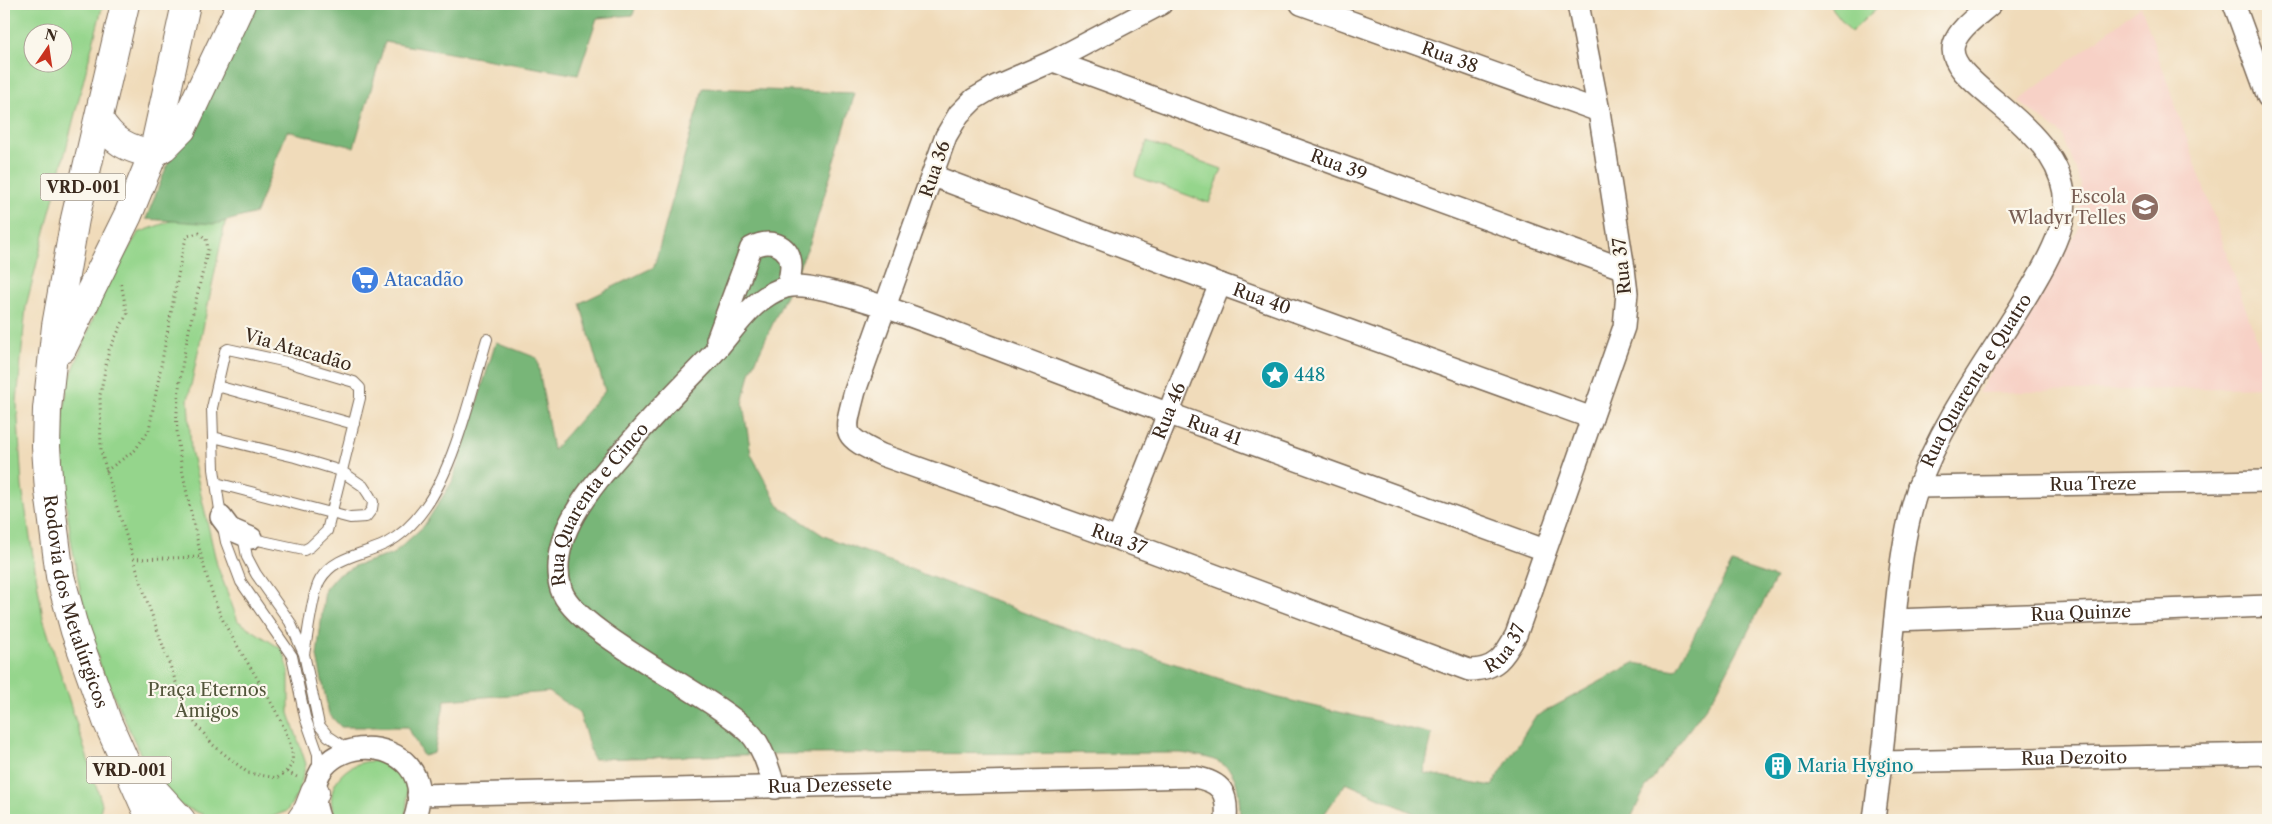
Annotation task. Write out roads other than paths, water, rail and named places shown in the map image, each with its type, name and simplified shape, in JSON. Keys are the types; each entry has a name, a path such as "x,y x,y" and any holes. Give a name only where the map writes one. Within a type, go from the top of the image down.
{"main road":[{"name":"Rodovia dos Metalúrgicos","path":"126,4 75,219 56,326 47,408 46,447 49,491 60,576 75,632 107,721 151,820"},
{"name":"Rodovia dos Metalúrgicos","path":"51,373 128,214 153,154 186,4"},
{"path":"99,119 107,133 119,143 134,150 153,154 164,148 182,129 241,4"},
{"path":"107,721 111,745 131,820"},
{"path":"107,721 138,773 156,795 181,820"},
{"path":"301,820 308,810 316,789"}],"street":[{"name":"Rua 36","path":"855,442 850,437 847,429 855,391 887,308 946,136 958,114 974,99 996,86 1053,61 1161,4"},
{"name":"Rua 38","path":"1301,4 1599,111"},
{"name":"Rua 37","path":"855,442 882,454 1118,539 1469,670 1484,670 1497,662 1506,653 1516,635 1624,327 1627,292 1624,269 1599,111 1578,4"},
{"name":"Rua Quarenta e Quatro","path":"1874,820 1882,762 1895,620 1909,523 1918,487 1946,428 2048,261 2061,227 2064,193 2057,166 2042,143 1962,71 1952,54 1954,43 1962,31 1991,4"},
{"path":"2234,4 2268,97"},
{"name":"Rua 39","path":"1053,61 1624,269"},
{"name":"Rua 40","path":"933,176 1220,284 1592,418"},
{"path":"713,353 751,248 760,242 771,242 782,246 789,255 791,266 788,286"},
{"name":"Rua 46","path":"1118,539 1220,284"},
{"name":"Rua Quarenta e Cinco","path":"775,788 753,735 723,710 596,628 573,609 561,589 558,566 564,538 580,501 641,430 713,353 748,312 766,296 788,286 800,285 887,308"},
{"name":"Rua 41","path":"887,308 1169,414 1545,550"},
{"name":"Rua Treze","path":"1918,487 2268,481"},
{"path":"221,517 230,529 251,538"},
{"name":"Rua Quinze","path":"1895,620 2268,606"},
{"path":"320,820 316,789 328,763 349,750 369,747 389,752 410,770 416,782 418,795 414,820"},
{"name":"Rua Dezoito","path":"1882,762 2268,754"},
{"name":"Rua Dezessete","path":"418,795 1194,777 1208,780 1218,786 1225,796 1227,813"}],"lane":[{"path":"304,654 320,580 331,568 350,556 385,544 403,533 425,508 439,482 459,434 487,339"},
{"name":"Via Atacadão","path":"251,538 304,550 310,547 327,531 361,393 358,385 287,362 228,349 225,351 212,408 216,484 221,517 226,542 241,582 292,656 306,717 318,754 316,789"},
{"path":"216,386 354,424"},
{"path":"213,437 295,456 341,471 363,486 373,502 370,514 360,518 216,484"},
{"path":"251,538 244,541 247,558 290,622 304,654 319,725 328,736 349,750"}],"place":[{"name":"Escola Wladyr Telles","path":"2145,207"},
{"name":"Atacadão","path":"365,280"},
{"name":"448","path":"1275,375"},
{"name":"Maria Hygino","path":"1778,766"}],"park label":[{"name":"Praça Eternos Amigos","path":"207,700"}]}
